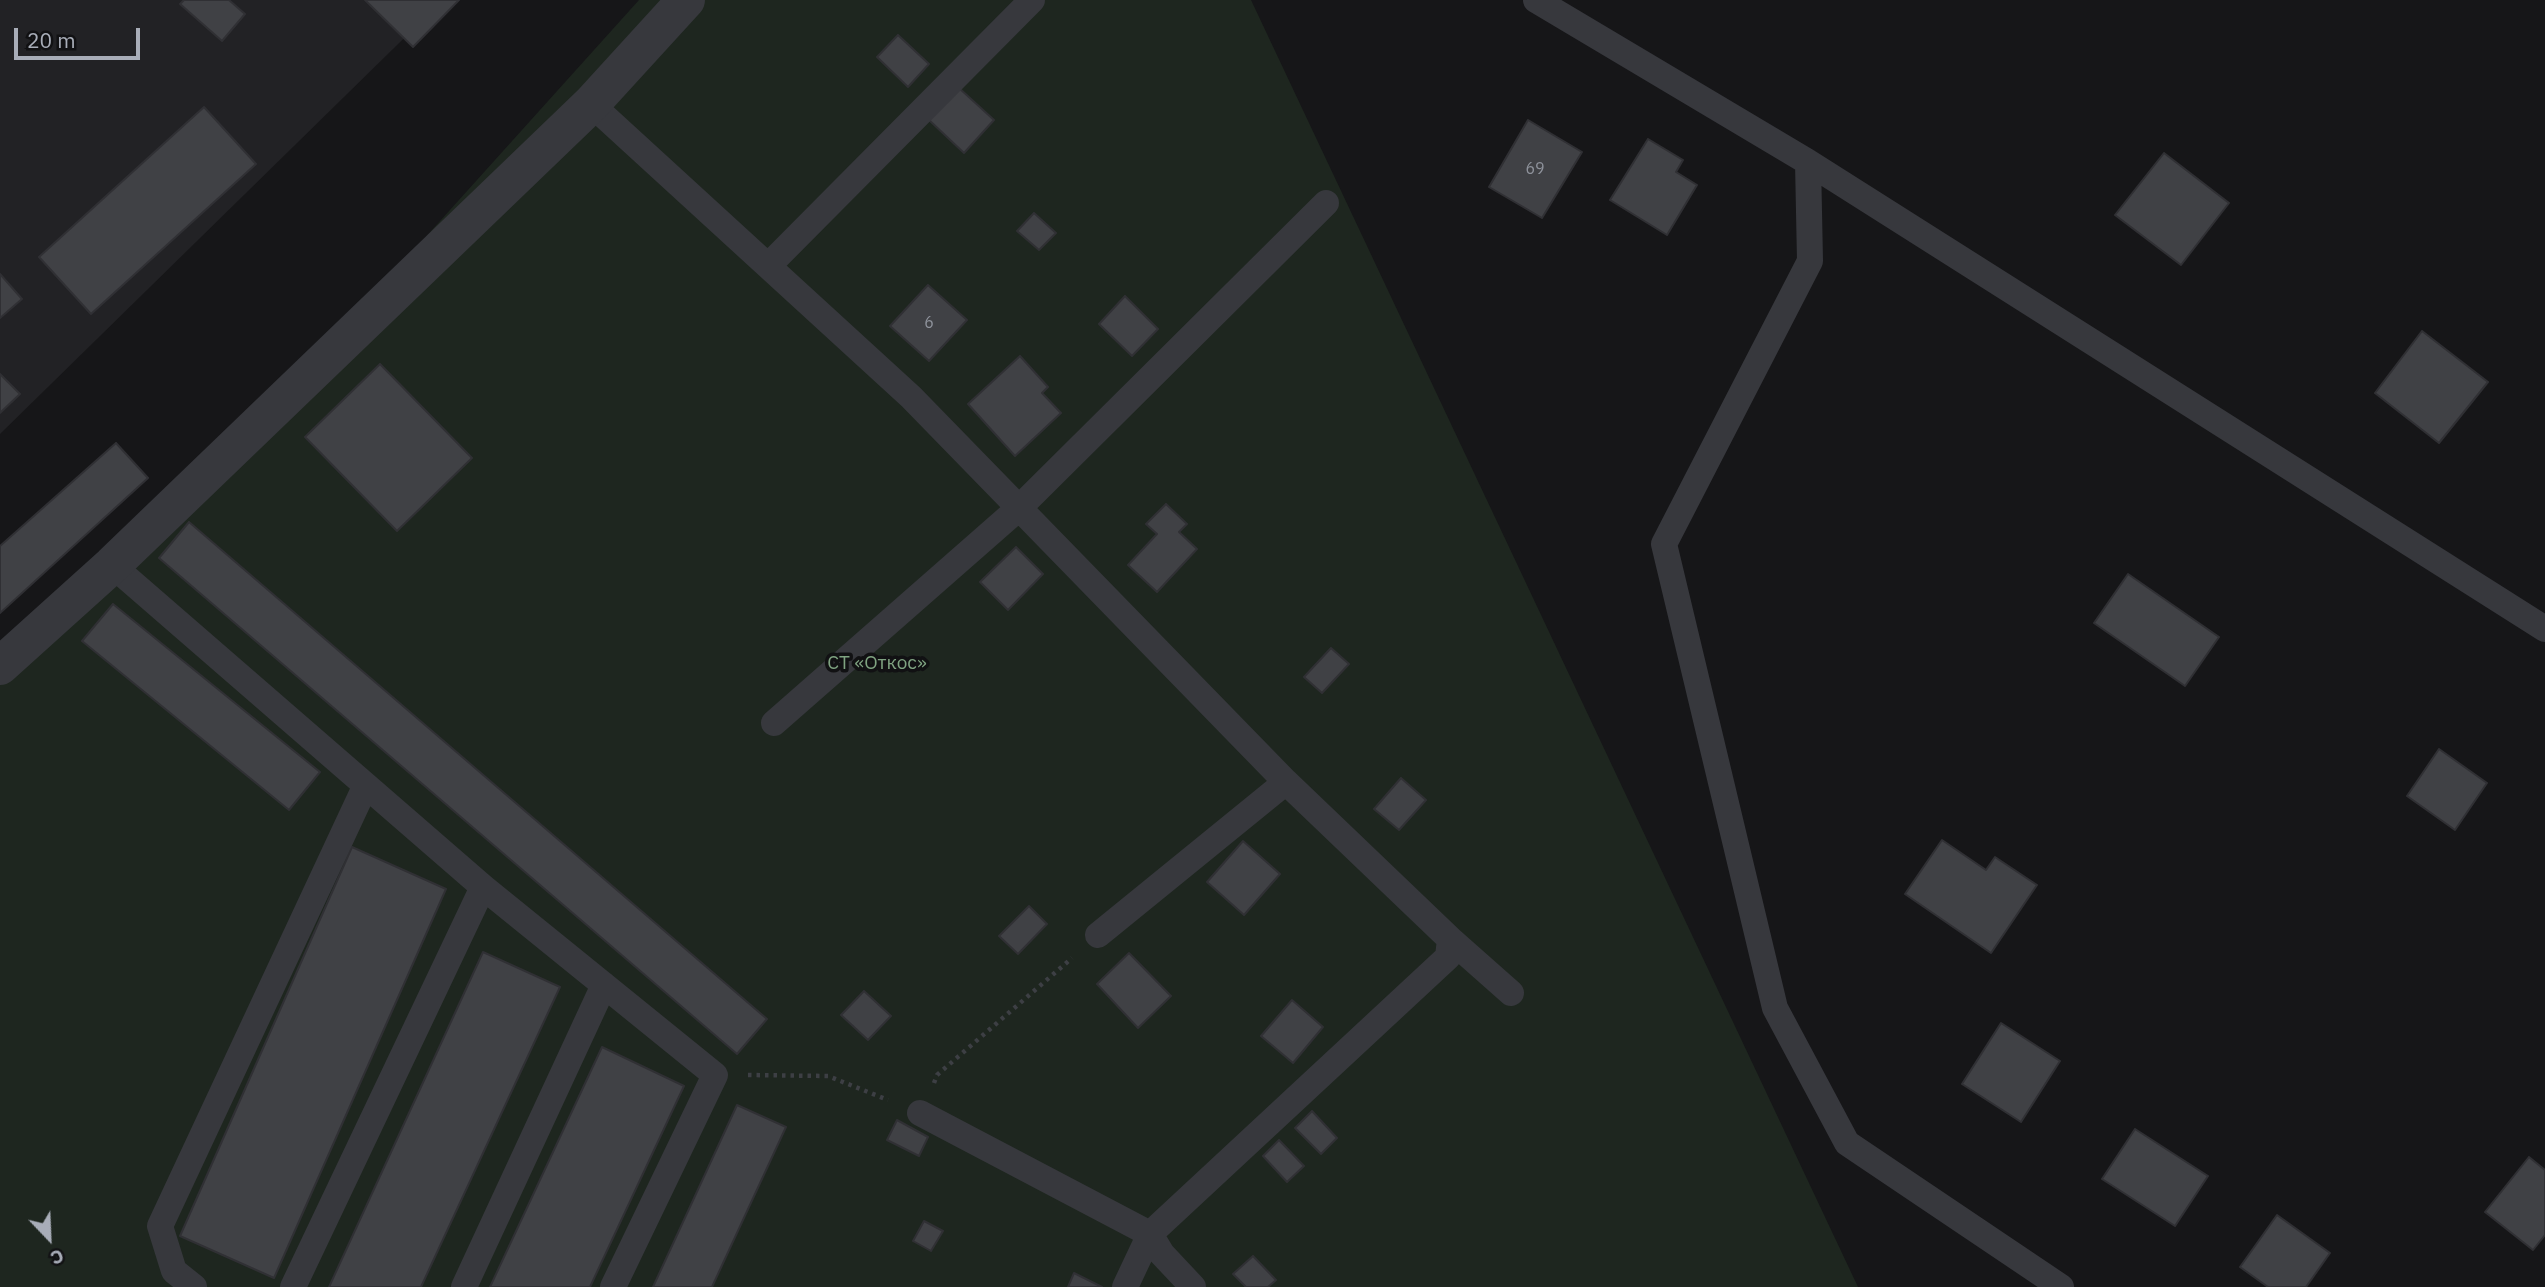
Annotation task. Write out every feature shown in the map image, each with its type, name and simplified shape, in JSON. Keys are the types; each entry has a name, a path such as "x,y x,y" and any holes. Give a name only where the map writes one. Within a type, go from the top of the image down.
{"street":[{"path":"0,666 112,565 591,104 686,0"}],"lane":[{"path":"768,266 1032,0"},
{"path":"1536,0 1808,162 2545,629"},
{"path":"591,104 911,397 1286,782 1450,939 1511,993"},
{"path":"1808,162 1810,261 1664,544 1774,1008 1847,1143 2061,1287"},
{"path":"774,723 1019,508 1326,203"},
{"path":"112,565 483,887 715,1075 613,1287"},
{"path":"1098,935 1286,782"},
{"path":"194,1287 174,1271 160,1226 365,787"},
{"path":"293,1287 483,887"},
{"path":"1125,1287 1150,1234 1448,957 1450,939"},
{"path":"464,1287 604,985"},
{"path":"920,1114 1150,1234 1162,1254 1193,1287"}],"path":[{"path":"715,1075 828,1076 920,1114 937,1075 1098,935"}],"shaded area":[{"path":"0,0 443,0 0,434"}],"green space":[{"name":"СТ «Откос»","path":"639,0 1251,0 1858,1287 0,1287 0,682 133,562"}],"building":[{"path":"184,0 229,0 245,14 222,41 180,4"},
{"path":"365,0 459,0 413,47"},
{"path":"898,35 929,64 908,87 877,57"},
{"path":"959,88 994,120 964,153 929,120"},
{"path":"204,107 256,164 91,314 39,257"},
{"path":"1528,120 1582,152 1542,218 1489,187"},
{"path":"1648,139 1683,160 1676,172 1697,185 1667,235 1610,200"},
{"path":"2164,153 2229,203 2181,265 2115,215"},
{"path":"1034,213 1056,233 1039,250 1017,231"},
{"path":"0,274 22,299 0,318"},
{"path":"928,285 967,320 929,361 890,326"},
{"path":"1125,296 1158,329 1132,356 1099,324"},
{"path":"2422,331 2488,382 2439,443 2375,393"},
{"path":"1020,356 1048,387 1042,393 1061,413 1015,456 968,404"},
{"path":"380,364 472,458 397,531 305,437"},
{"path":"0,374 20,394 0,413"},
{"path":"116,443 148,478 0,613 0,546"},
{"path":"1166,504 1187,524 1179,532 1197,549 1157,592 1128,565 1157,534 1146,524"},
{"path":"189,522 767,1019 737,1054 159,558"},
{"path":"1016,547 1043,574 1008,610 980,582"},
{"path":"2128,574 2219,637 2185,686 2094,623"},
{"path":"113,604 320,772 289,810 82,641"},
{"path":"1331,648 1349,664 1322,693 1304,677"},
{"path":"2439,749 2487,783 2455,830 2407,796"},
{"path":"1401,778 1426,800 1399,830 1374,809"},
{"path":"1942,840 1986,870 1995,857 2037,885 1991,953 1905,894"},
{"path":"1243,841 1280,874 1244,915 1207,882"},
{"path":"352,847 446,889 274,1278 180,1236"},
{"path":"1029,906 1047,924 1018,954 999,936"},
{"path":"483,952 560,987 421,1287 329,1287"},
{"path":"1129,953 1171,996 1138,1028 1097,984"},
{"path":"864,991 891,1016 868,1040 841,1015"},
{"path":"1292,1000 1323,1027 1293,1063 1261,1036"},
{"path":"2001,1023 2060,1061 2021,1122 1962,1084"},
{"path":"602,1047 684,1086 590,1287 490,1287"},
{"path":"737,1105 786,1127 712,1287 653,1287"},
{"path":"1312,1111 1337,1138 1321,1154 1295,1128"},
{"path":"897,1120 928,1137 919,1156 887,1140"},
{"path":"2135,1129 2208,1176 2175,1226 2102,1179"},
{"path":"1279,1140 1304,1166 1287,1182 1263,1156"},
{"path":"2529,1157 2545,1170 2545,1235 2533,1250 2485,1212"},
{"path":"2277,1215 2330,1253 2306,1287 2268,1287 2240,1267"},
{"path":"924,1221 943,1231 931,1251 913,1241"},
{"path":"1253,1256 1276,1280 1268,1287 1246,1287 1233,1274"},
{"path":"1074,1273 1102,1287 1068,1287"}]}
